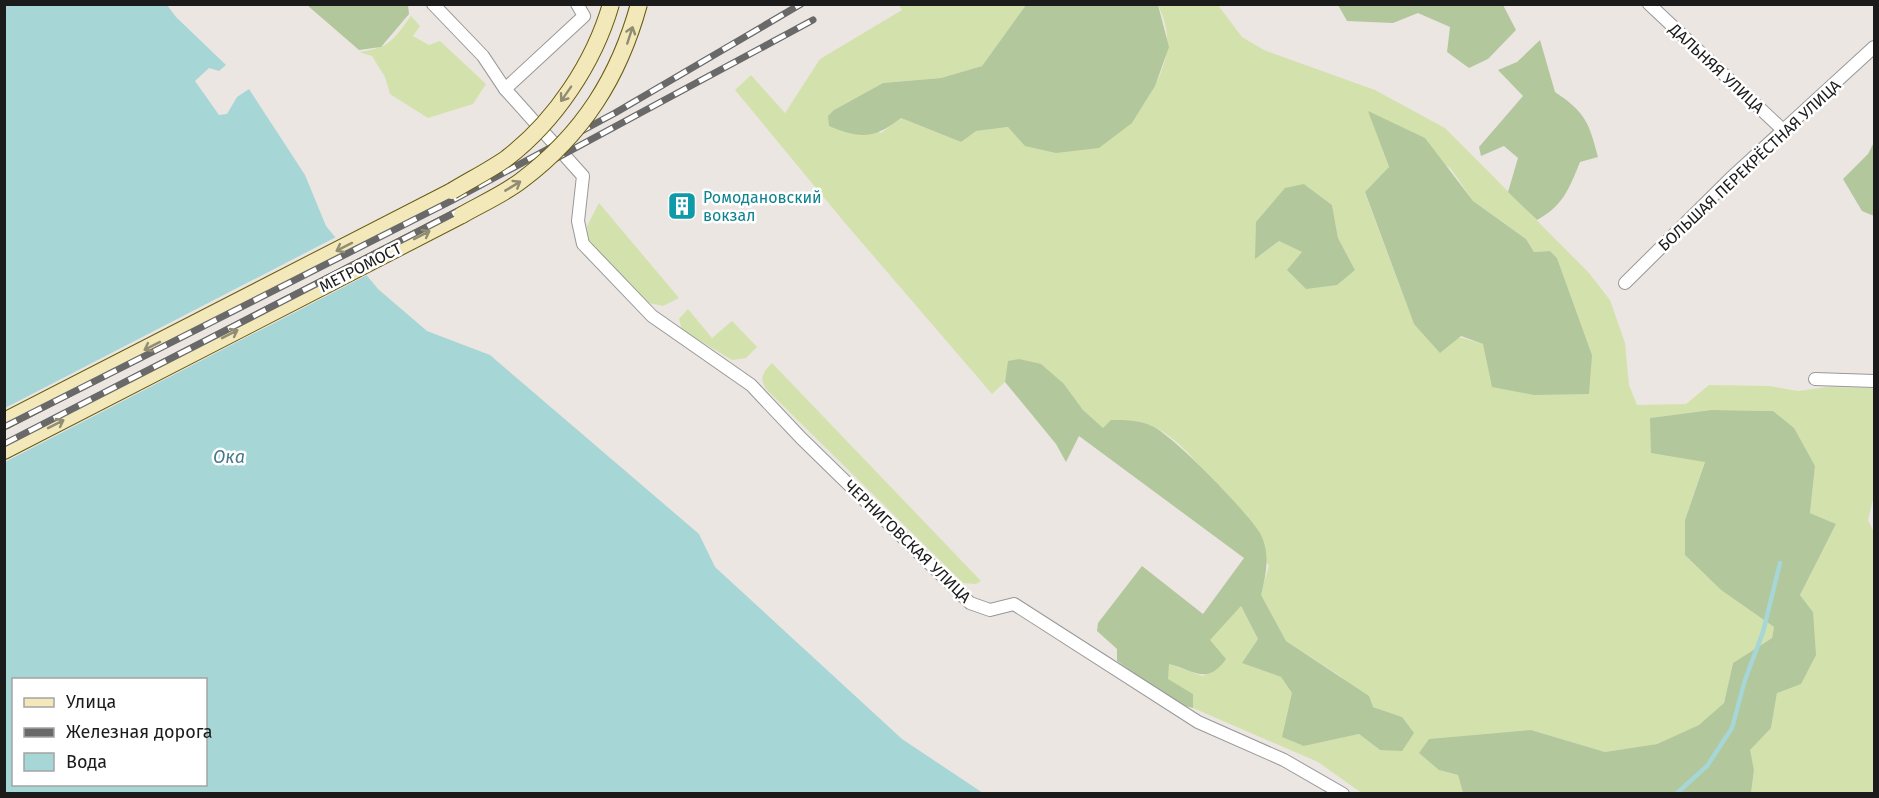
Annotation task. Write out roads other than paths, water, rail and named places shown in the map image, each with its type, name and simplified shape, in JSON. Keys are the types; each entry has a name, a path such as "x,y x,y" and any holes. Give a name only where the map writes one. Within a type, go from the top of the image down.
{"main road":[{"name":"МЕТРОМОСТ","path":"4,421 452,191 507,158 549,119 581,74 611,4"},
{"name":"МЕТРОМОСТ","path":"4,451 520,182 565,145 601,95 629,41 639,4"}],"street":[{"path":"433,4 483,56 506,89 584,16 577,4"},
{"name":"ДАЛЬНЯЯ УЛИЦА","path":"1649,4 1784,131"},
{"name":"БОЛЬШАЯ ПЕРЕКРЁСТНАЯ УЛИЦА","path":"1624,283 1731,178 1875,47"},
{"name":"ЧЕРНИГОВСКАЯ УЛИЦА","path":"506,89 583,176 578,221 583,244 652,316 751,385 801,438 970,603 990,610 1014,604 1198,722 1284,760 1343,794"},
{"path":"1815,379 1875,381"}],"water":[{"name":"Ока","path":"5,4 167,5 176,17 226,65 219,71 209,68 195,81 219,115 227,114 237,97 249,89 305,175 326,226 378,289 427,331 490,355 699,534 715,567 902,739 983,793 5,794"}],"waterway":[{"path":"1676,794 1707,766 1732,728 1745,680 1763,632 1780,563"}],"railway":[{"path":"4,427 453,200 615,113 801,4"},
{"path":"4,444 462,209 813,20"}],"place":[{"name":"Ромодановский вокзал","path":"682,206"}]}
